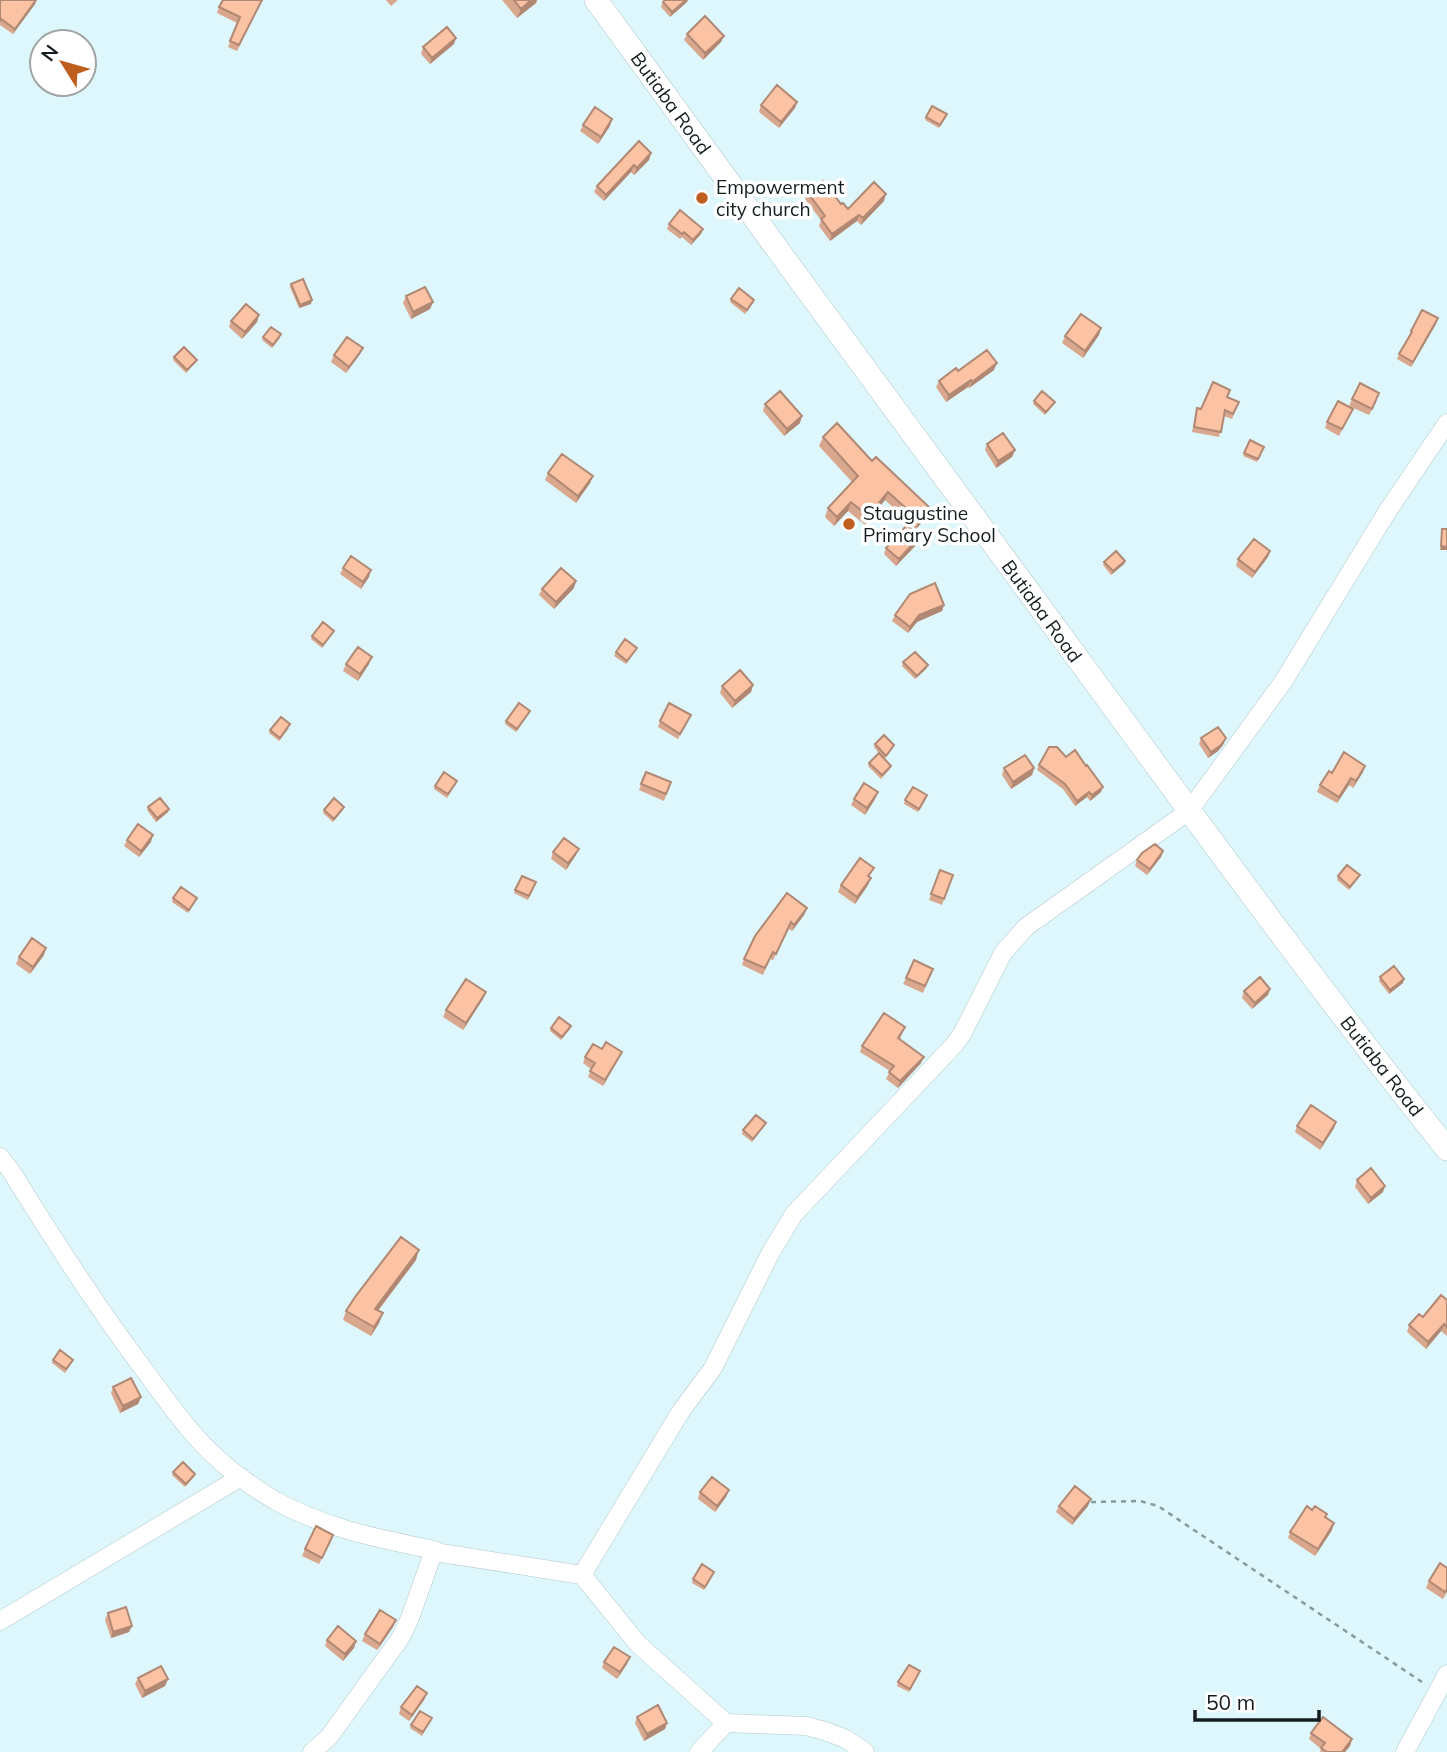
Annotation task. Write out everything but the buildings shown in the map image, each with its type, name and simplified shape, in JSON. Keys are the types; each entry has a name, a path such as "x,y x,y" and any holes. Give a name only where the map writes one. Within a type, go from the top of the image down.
{"main road":[{"name":"Butiaba Road","path":"596,0 839,336 1189,811 1377,1062 1447,1149"}],"street":[{"path":"582,1575 681,1411 713,1368 771,1252 794,1214 955,1044 1003,953 1026,927 1189,811 1283,682 1387,513 1447,423"},
{"path":"0,1157 76,1275 144,1370 191,1432 241,1477 275,1500 308,1517 357,1534 442,1553 582,1575 638,1644 726,1723 806,1726 846,1740 865,1752"},
{"path":"0,1621 241,1477"},
{"path":"312,1752 329,1737 401,1637 434,1550"},
{"path":"1405,1752 1447,1674"},
{"path":"699,1752 726,1723"}],"path":[{"path":"1091,1502 1140,1501 1158,1506 1436,1692"}],"place":[{"name":"Empowerment city church","path":"702,198"},
{"name":"Staugustine Primary School","path":"849,524"}]}
